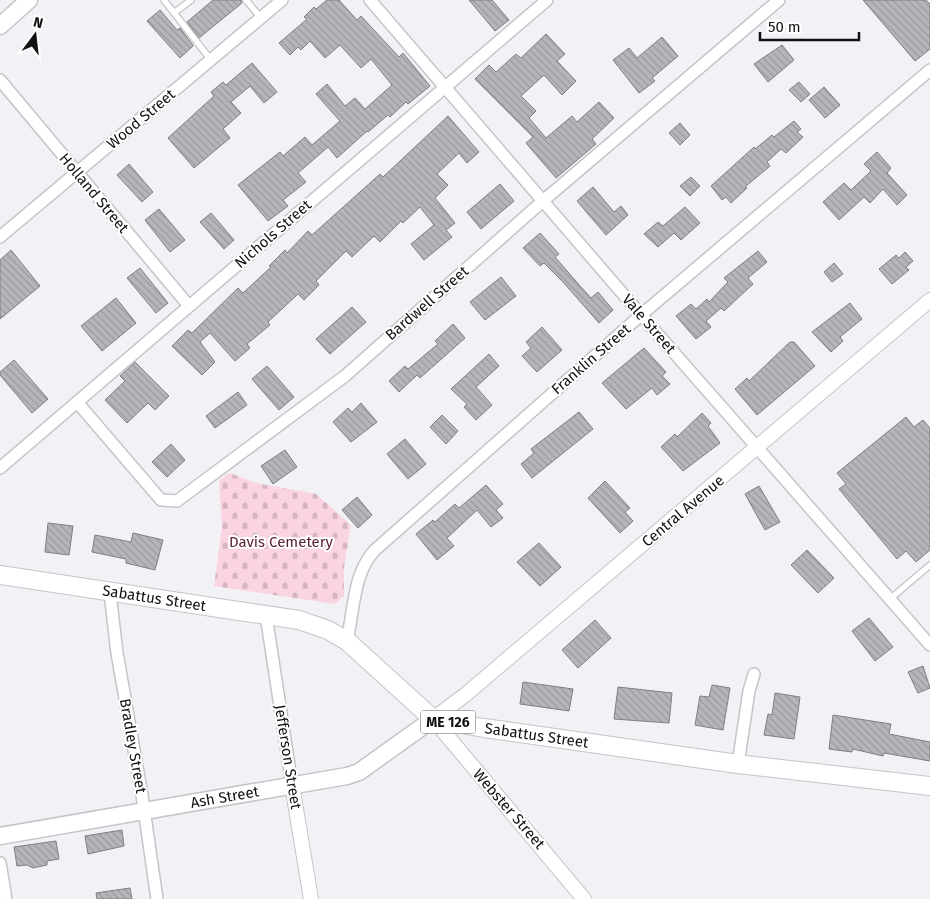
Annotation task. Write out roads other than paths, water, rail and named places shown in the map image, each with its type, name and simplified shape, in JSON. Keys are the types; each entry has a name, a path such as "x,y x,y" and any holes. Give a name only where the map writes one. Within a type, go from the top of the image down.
{"main road":[{"path":"0,26 29,0"},
{"name":"Sabattus Street","path":"0,575 299,620 328,630 347,641 433,719 738,764 930,786"},
{"name":"Ash Street","path":"0,836 145,812 358,772 433,719"}],"street":[{"name":"Wood Street","path":"0,237 282,0"},
{"name":"Vale Street","path":"370,0 446,86 641,315 930,645"},
{"name":"Nichols Street","path":"0,468 547,0"},
{"name":"Bardwell Street","path":"77,402 161,500 177,501 345,376 544,200 779,0"},
{"name":"Franklin Street","path":"347,641 359,572 366,559 641,315 930,70"},
{"name":"Holland Street","path":"0,80 189,306"},
{"name":"Central Avenue","path":"433,719 465,695 930,300"},
{"name":"Bradley Street","path":"110,593 117,653 145,812 157,899"},
{"name":"Jefferson Street","path":"266,615 311,899"},
{"path":"738,764 749,691 754,674"},
{"name":"Webster Street","path":"433,719 584,899"},
{"path":"0,863 6,899"}],"lane":[{"path":"164,0 211,60"},
{"path":"174,14 191,0"},
{"path":"246,0 260,18"},
{"path":"890,600 930,564"}],"park label":[{"name":"Davis Cemetery","path":"281,542"}]}
